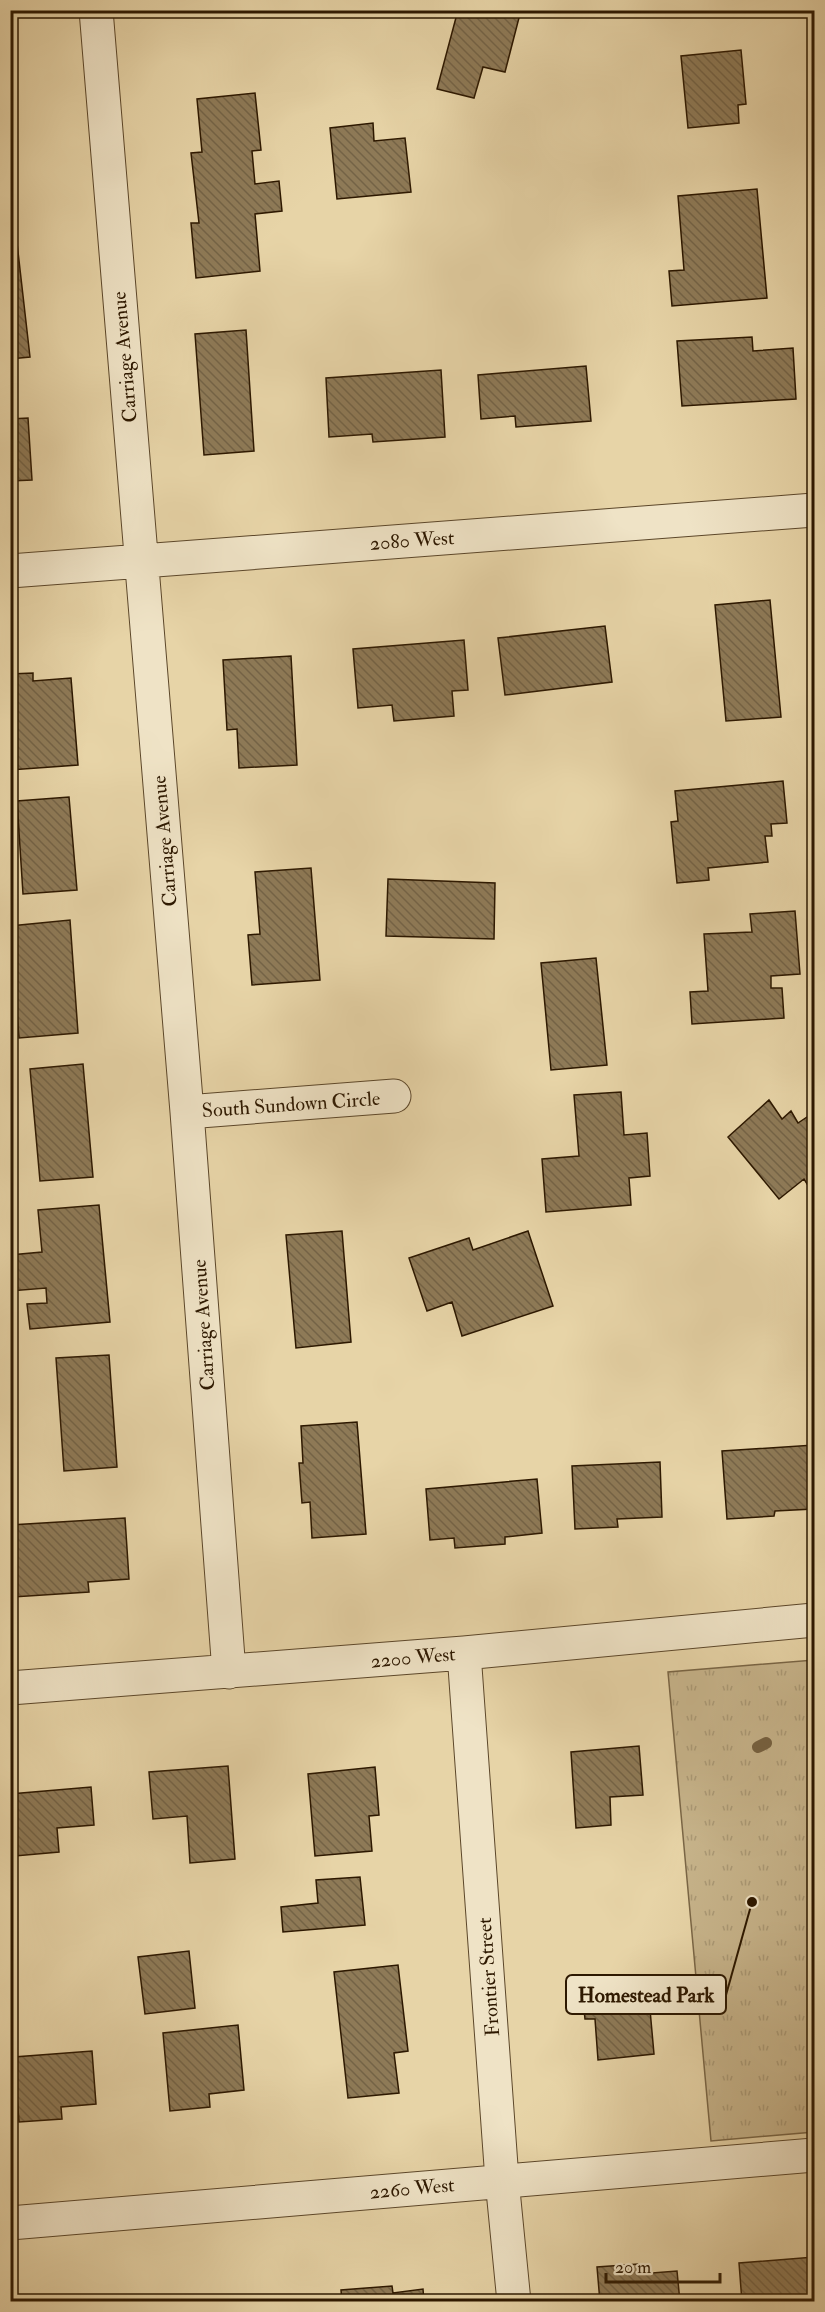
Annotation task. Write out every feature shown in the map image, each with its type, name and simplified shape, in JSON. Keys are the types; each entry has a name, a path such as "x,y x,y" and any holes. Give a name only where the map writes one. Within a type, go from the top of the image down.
{"street":[{"name":"Carriage Avenue","path":"97,11 140,561 187,1112 229,1672"},
{"name":"2080 West","path":"10,571 814,510"},
{"name":"South Sundown Circle","path":"187,1112 394,1096"},
{"name":"2200 West","path":"10,1689 464,1653 814,1620"},
{"name":"Frontier Street","path":"464,1653 502,2180 514,2301"},
{"name":"2260 West","path":"10,2223 814,2155"}],"green space":[{"path":"814,1660 814,2132 711,2141 668,1672"}],"building":[{"path":"458,10 521,10 505,72 483,67 474,98 437,89"},
{"path":"665,10 740,10 740,11 666,17"},
{"path":"741,50 746,104 738,105 739,123 688,128 681,56"},
{"path":"255,93 261,150 252,151 255,184 279,181 282,211 255,214 260,271 196,278 191,223 199,223 191,153 202,152 197,99"},
{"path":"373,123 374,141 405,138 411,192 337,199 330,128"},
{"path":"757,189 767,298 672,306 669,271 684,270 678,196"},
{"path":"17,243 30,357 10,359 10,244"},
{"path":"246,330 254,451 204,455 195,334"},
{"path":"752,337 753,351 793,348 796,399 682,406 677,341"},
{"path":"586,366 591,421 516,427 515,416 481,419 478,375"},
{"path":"441,370 445,437 373,442 372,434 329,437 326,378"},
{"path":"28,418 32,480 10,481 10,419"},
{"path":"770,600 781,717 726,721 715,605"},
{"path":"605,626 612,682 505,695 498,638"},
{"path":"464,640 468,690 452,691 454,716 394,721 392,705 358,708 353,649"},
{"path":"291,656 297,765 239,768 237,729 227,730 223,660"},
{"path":"33,673 33,681 71,678 78,765 10,770 10,674"},
{"path":"783,781 787,823 771,824 772,836 765,836 768,862 708,868 709,880 677,883 671,822 678,821 675,791"},
{"path":"69,797 77,890 23,894 17,801"},
{"path":"311,868 320,980 252,985 248,935 260,934 255,872"},
{"path":"388,879 495,883 494,939 386,936"},
{"path":"795,911 800,974 771,976 771,988 782,988 784,1018 692,1024 690,992 708,991 704,934 752,932 750,914"},
{"path":"70,920 78,1033 19,1038 10,926"},
{"path":"596,958 607,1065 551,1070 541,963"},
{"path":"83,1064 93,1177 40,1181 30,1069"},
{"path":"621,1092 624,1135 647,1133 650,1176 629,1178 631,1205 546,1212 542,1159 579,1156 574,1095"},
{"path":"769,1100 782,1119 791,1111 798,1123 813,1113 814,1115 814,1195 804,1179 779,1199 728,1137"},
{"path":"99,1205 110,1322 30,1329 27,1304 47,1303 46,1288 10,1291 10,1255 42,1252 38,1210"},
{"path":"342,1231 351,1342 296,1348 286,1235"},
{"path":"528,1231 553,1306 462,1336 452,1302 427,1311 409,1258 469,1238 473,1250"},
{"path":"109,1355 117,1467 64,1471 56,1358"},
{"path":"357,1422 366,1534 312,1538 310,1502 302,1503 299,1463 303,1463 301,1426"},
{"path":"814,1445 813,1509 775,1511 774,1516 727,1519 722,1451"},
{"path":"660,1462 662,1517 617,1519 618,1527 575,1529 572,1466"},
{"path":"537,1479 542,1533 505,1537 505,1544 455,1548 454,1538 430,1540 426,1489"},
{"path":"125,1518 129,1579 88,1582 89,1592 13,1597 10,1525"},
{"path":"639,1746 643,1795 610,1797 611,1825 576,1828 571,1752"},
{"path":"228,1766 235,1859 190,1863 187,1816 153,1819 149,1772"},
{"path":"375,1767 379,1815 369,1816 372,1851 315,1856 308,1774"},
{"path":"91,1787 94,1825 57,1828 59,1852 15,1856 10,1794"},
{"path":"360,1877 365,1925 283,1932 281,1907 318,1903 316,1880"},
{"path":"189,1951 195,2008 145,2014 138,1957"},
{"path":"398,1965 408,2051 394,2053 399,2093 348,2098 334,1972"},
{"path":"647,1976 654,2054 598,2060 595,2019 585,2019 581,1982"},
{"path":"238,2025 244,2090 209,2094 210,2107 170,2111 163,2033"},
{"path":"92,2051 96,2104 61,2107 62,2119 19,2122 14,2057"},
{"path":"814,2257 814,2302 742,2302 739,2263"},
{"path":"638,2264 639,2274 677,2271 680,2302 600,2302 597,2267"},
{"path":"392,2286 393,2293 423,2289 424,2302 342,2302 341,2290"}],"waterway":[{"path":"758,1747 766,1743"}],"place":[{"name":"Homestead Park","path":"752,1902"}]}
